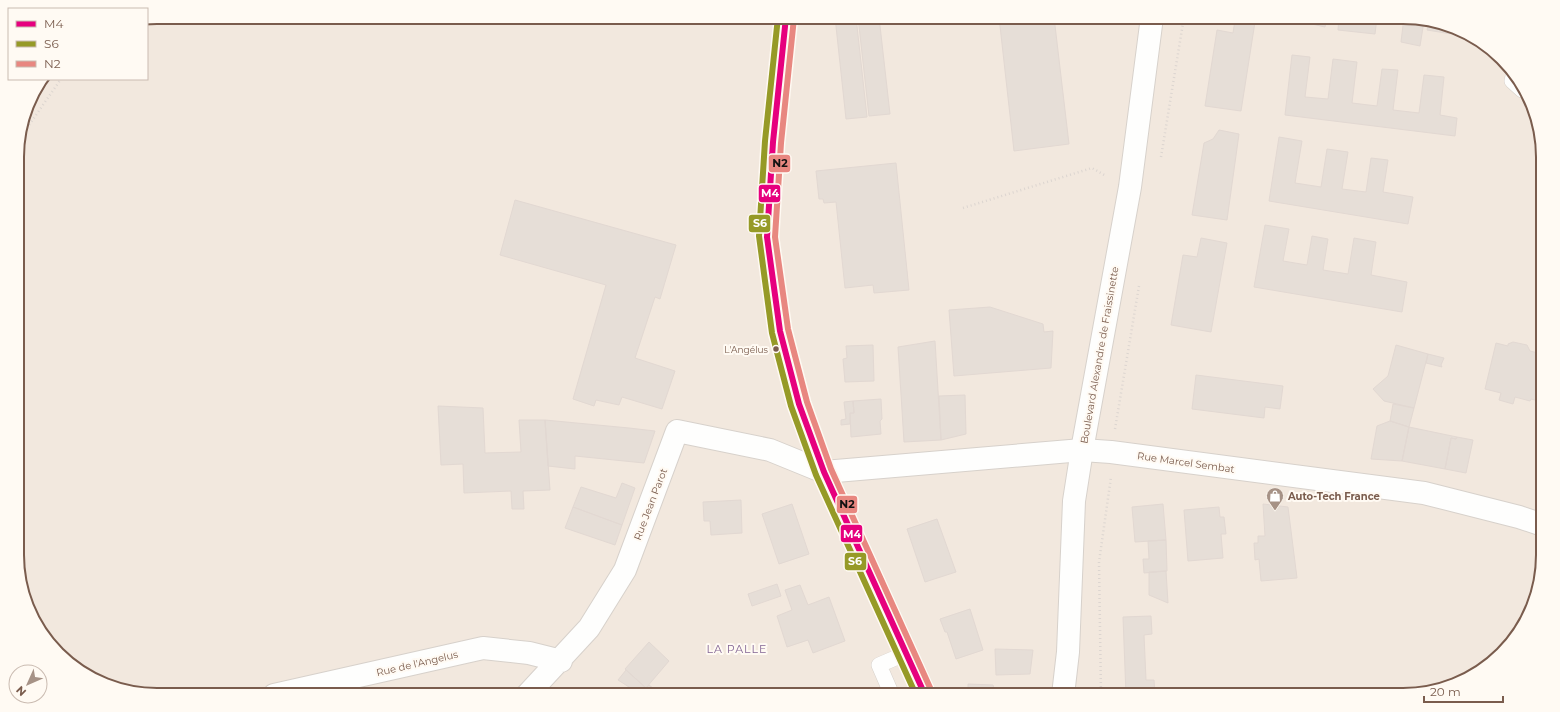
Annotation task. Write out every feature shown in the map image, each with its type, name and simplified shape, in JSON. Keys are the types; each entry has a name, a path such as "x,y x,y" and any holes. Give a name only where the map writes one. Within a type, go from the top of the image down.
{"street":[{"path":"785,24 773,142 768,238 780,331 799,404 824,472 922,688"},
{"name":"Boulevard Alexandre de Fraissinette","path":"1064,688 1068,652 1074,501 1130,187 1151,24"},
{"name":"Rue Jean Parot","path":"534,688 561,661 589,628 625,570 677,431 770,450 824,472"},
{"name":"Rue Marcel Sembat","path":"824,472 1082,450 1111,452 1424,493 1519,517 1536,523"},
{"name":"Rue de l'Angelus","path":"317,688 483,648 529,653 561,661"}],"lane":[{"path":"889,688 879,665 907,653"}],"path":[{"path":"28,127 60,80"},
{"path":"963,208 1092,168"},
{"path":"1101,688 1099,562 1111,477 1111,452"}],"shaded area":[{"path":"148,24 157,24 1403,24 1421,25 1454,34 1484,51 1509,76 1526,106 1535,139 1536,555 1535,573 1526,606 1509,636 1484,661 1454,678 1412,688 157,688 139,687 106,678 76,661 51,636 34,606 25,573 24,148 34,106 48,80 148,80"}],"building":[{"path":"836,24 857,24 867,117 846,119"},
{"path":"859,24 880,24 890,114 869,116"},
{"path":"1000,24 1055,24 1069,144 1014,151"},
{"path":"1234,24 1255,24 1241,111 1205,106 1217,30 1233,33"},
{"path":"1312,24 1326,24 1325,27"},
{"path":"1338,24 1376,24 1375,34 1338,30"},
{"path":"1403,24 1423,26 1420,46 1401,42"},
{"path":"1428,27 1455,35 1427,30"},
{"path":"1292,55 1310,57 1305,97 1328,99 1333,59 1357,62 1352,103 1377,106 1382,69 1398,70 1393,110 1419,113 1424,75 1444,77 1440,115 1457,118 1455,136 1285,115"},
{"path":"1219,130 1239,134 1227,220 1192,215 1204,143 1213,139"},
{"path":"1279,137 1302,141 1295,183 1321,187 1327,149 1348,152 1342,189 1366,192 1371,158 1388,160 1383,192 1413,197 1408,224 1269,201"},
{"path":"896,163 909,290 874,293 873,285 845,288 836,202 824,203 823,199 819,199 816,171"},
{"path":"515,200 676,245 660,299 655,297 635,358 675,371 662,409 622,397 619,405 596,400 594,406 573,399 606,285 500,255"},
{"path":"1265,225 1289,229 1283,261 1307,265 1312,236 1328,239 1323,270 1348,274 1354,238 1376,242 1371,275 1407,282 1402,312 1254,287"},
{"path":"1201,238 1227,243 1211,332 1171,325 1183,255 1197,257"},
{"path":"990,307 1043,324 1044,332 1053,331 1051,368 954,376 949,310"},
{"path":"935,341 941,440 904,442 898,347"},
{"path":"1513,342 1527,345 1530,351 1536,352 1536,400 1531,399 1530,401 1515,397 1513,404 1499,400 1501,393 1485,389 1496,343 1508,346 1508,344"},
{"path":"873,345 874,381 845,382 843,359 847,358 846,346"},
{"path":"1396,345 1428,354 1414,408 1384,401 1373,389 1388,376"},
{"path":"1428,354 1444,358 1441,365 1442,367 1426,363"},
{"path":"1196,375 1283,386 1280,409 1265,407 1264,418 1192,409"},
{"path":"965,395 966,434 941,440 939,396"},
{"path":"881,399 881,434 851,437 850,413 854,413 853,401"},
{"path":"853,401 854,413 850,413 850,424 841,425 841,420 846,419 844,402"},
{"path":"1393,404 1414,408 1409,427 1390,421"},
{"path":"438,406 483,408 485,453 521,452 519,420 545,420 550,490 523,491 524,509 512,509 511,491 464,493 463,464 441,465"},
{"path":"545,420 655,431 644,463 575,456 575,469 548,466"},
{"path":"1390,421 1409,427 1402,461 1371,459 1377,426"},
{"path":"1409,427 1457,437 1456,439 1451,438 1445,469 1402,461"},
{"path":"1457,437 1473,440 1466,473 1445,469 1451,438 1456,439"},
{"path":"622,483 635,488 622,525 573,507 581,487 616,498"},
{"path":"741,500 742,533 711,535 710,521 704,521 703,502"},
{"path":"792,504 809,554 779,564 762,514"},
{"path":"1163,504 1166,540 1135,542 1132,507"},
{"path":"1263,504 1288,507 1297,578 1261,581 1259,559 1255,560 1254,543 1258,543 1258,536 1265,536"},
{"path":"573,507 622,525 615,545 565,528"},
{"path":"1219,507 1220,517 1224,517 1226,534 1221,534 1223,558 1188,561 1184,510"},
{"path":"937,519 956,572 925,582 907,529"},
{"path":"1166,540 1167,571 1144,573 1143,559 1149,559 1148,541"},
{"path":"1166,571 1168,603 1149,595 1149,572"},
{"path":"777,584 781,596 752,606 748,594"},
{"path":"800,585 808,605 829,597 845,641 813,653 808,640 787,647 777,616 792,610 785,590"},
{"path":"970,609 983,650 956,659 947,632 945,632 940,619"},
{"path":"1151,616 1152,634 1144,635 1146,680 1154,680 1155,688 1126,688 1123,617"},
{"path":"649,642 669,661 646,688 625,669"},
{"path":"995,649 1033,650 1030,674 996,675"},
{"path":"626,670 646,688 631,688 618,680"},
{"path":"968,684 993,685 994,688 968,688"},
{"path":"649,685 653,688 646,688"}],"transit line":[{"name":"S6","path":"777,24 765,141 759,236 772,333 791,406 816,475 913,688"},
{"name":"M4","path":"785,24 773,142 767,237 780,331 799,404 824,472 922,688"},
{"name":"N2","path":"793,24 781,143 775,237 788,329 807,402 831,469 930,688"}],"place":[{"name":"L'Angélus","path":"776,349"},
{"name":"Auto-Tech France","path":"1275,511"}],"district":[{"name":"LA PALLE","path":"737,649"}]}
